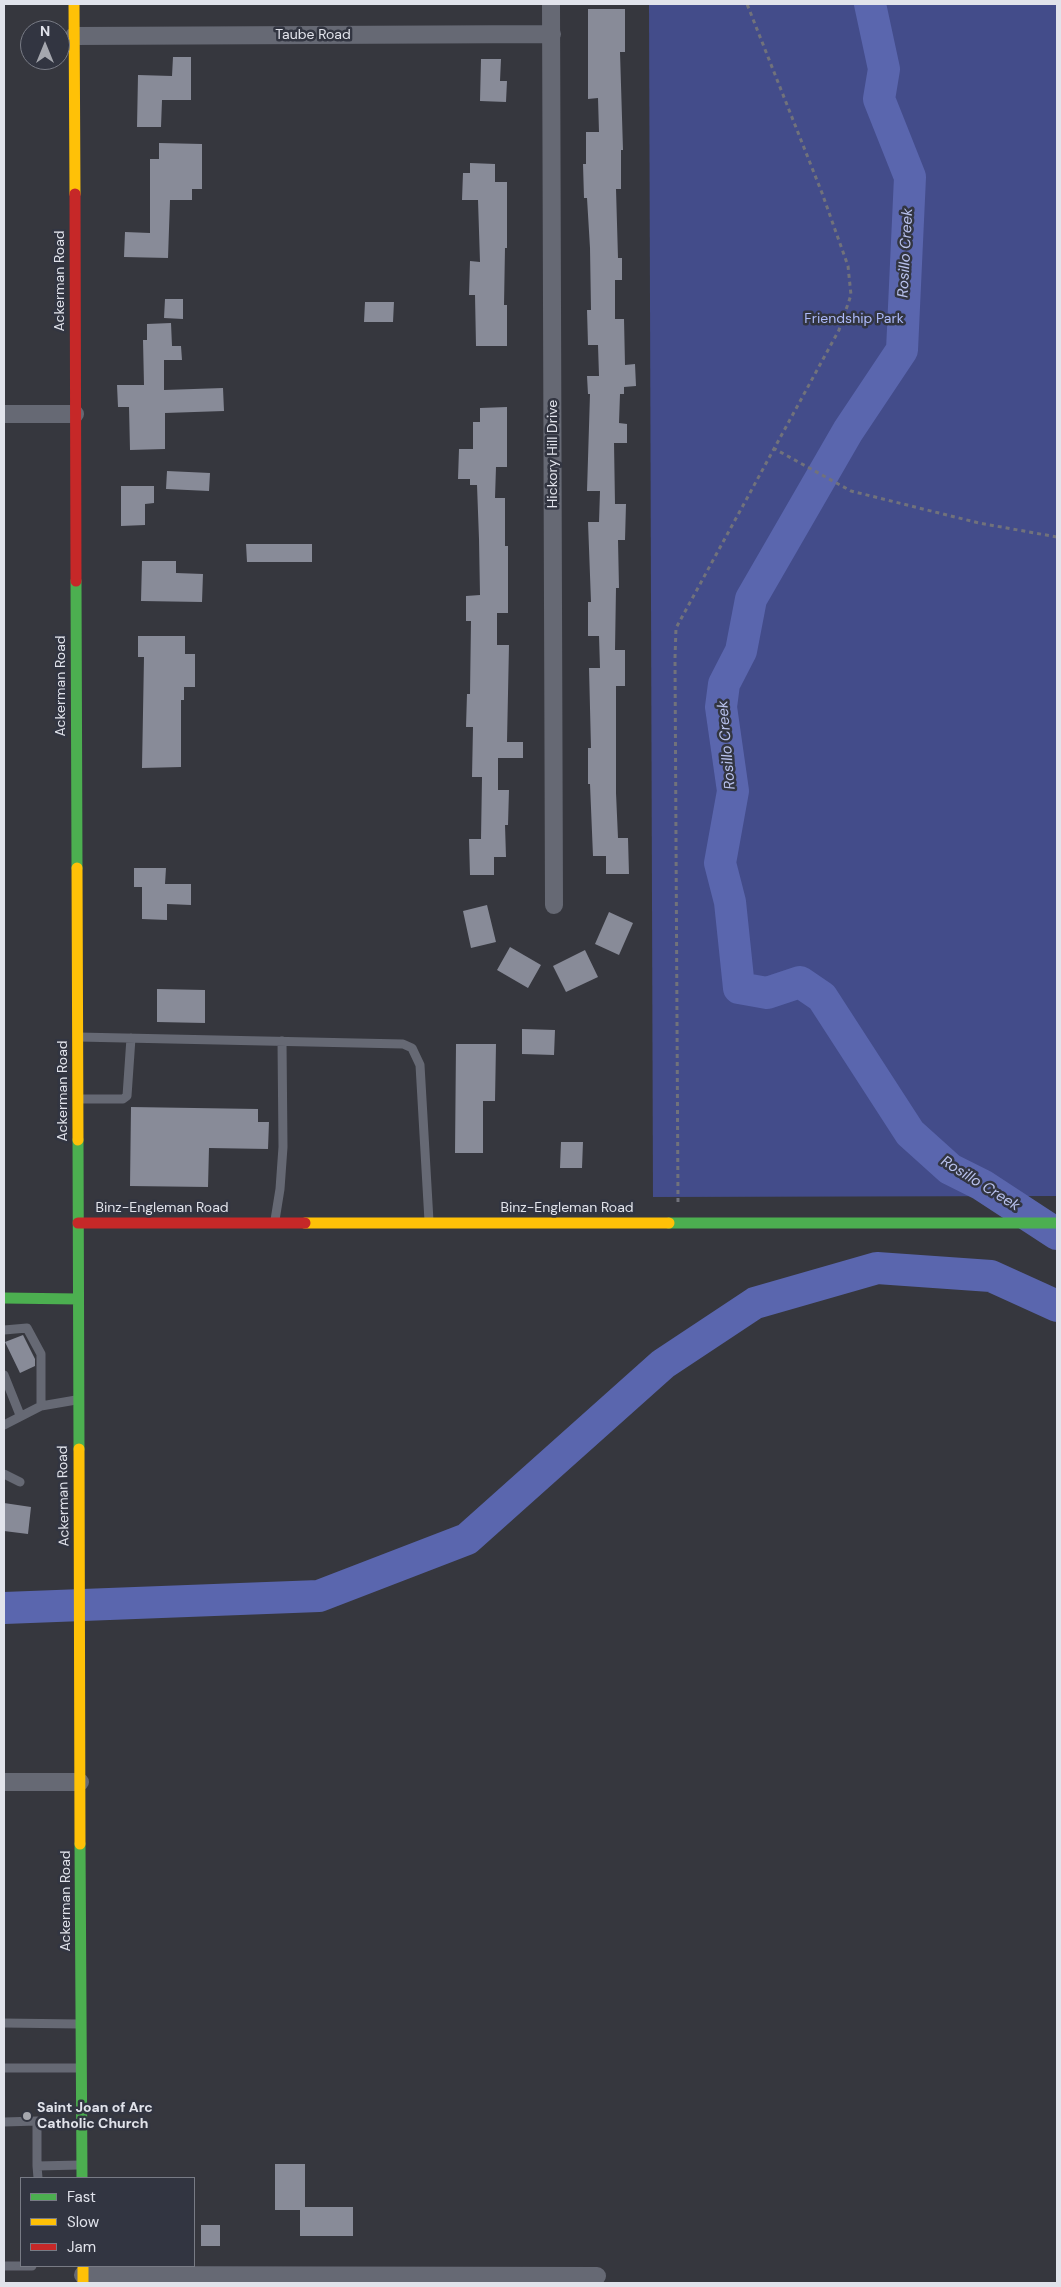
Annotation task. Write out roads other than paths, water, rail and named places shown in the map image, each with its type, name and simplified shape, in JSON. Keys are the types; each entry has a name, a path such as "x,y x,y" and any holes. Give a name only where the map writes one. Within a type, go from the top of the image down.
{"street":[{"name":"Ackerman Road","path":"74,4 82,2177"},
{"name":"Hickory Hill Drive","path":"551,4 554,905"},
{"name":"Taube Road","path":"74,36 552,34"},
{"path":"4,414 76,414"},
{"name":"Binz-Engleman Road","path":"78,1223 1057,1223"},
{"path":"4,1298 78,1299"},
{"path":"4,1782 80,1782"},
{"path":"83,2275 597,2276"}],"lane":[{"path":"78,1036 403,1044 412,1048 420,1065 429,1223"},
{"path":"78,1099 124,1099 127,1096 131,1038"},
{"path":"275,1223 283,1147 282,1041"},
{"path":"4,1330 27,1328 41,1354 41,1406"},
{"path":"4,1375 20,1415"},
{"path":"4,1425 20,1415 41,1406 78,1400"},
{"path":"4,1474 20,1482"},
{"path":"4,2022 82,2024"},
{"path":"4,2068 82,2068"},
{"path":"4,2122 37,2121 38,2177"},
{"path":"38,2166 82,2165"},
{"path":"4,2266 20,2266"}],"waterway":[{"name":"Rosillo Creek","path":"870,4 884,69 879,99 910,177 902,350 848,431 751,599 741,651 724,684 721,707 733,791 720,863 730,902 739,988 767,993 800,982 822,997 910,1133 950,1169 982,1185 1057,1234"},
{"path":"4,1608 319,1596 467,1539 663,1364 755,1303 877,1268 991,1276 1057,1306"}],"place":[{"name":"Saint Joan of Arc Catholic Church","path":"27,2116"}],"park label":[{"name":"Friendship Park","path":"854,319"}]}
